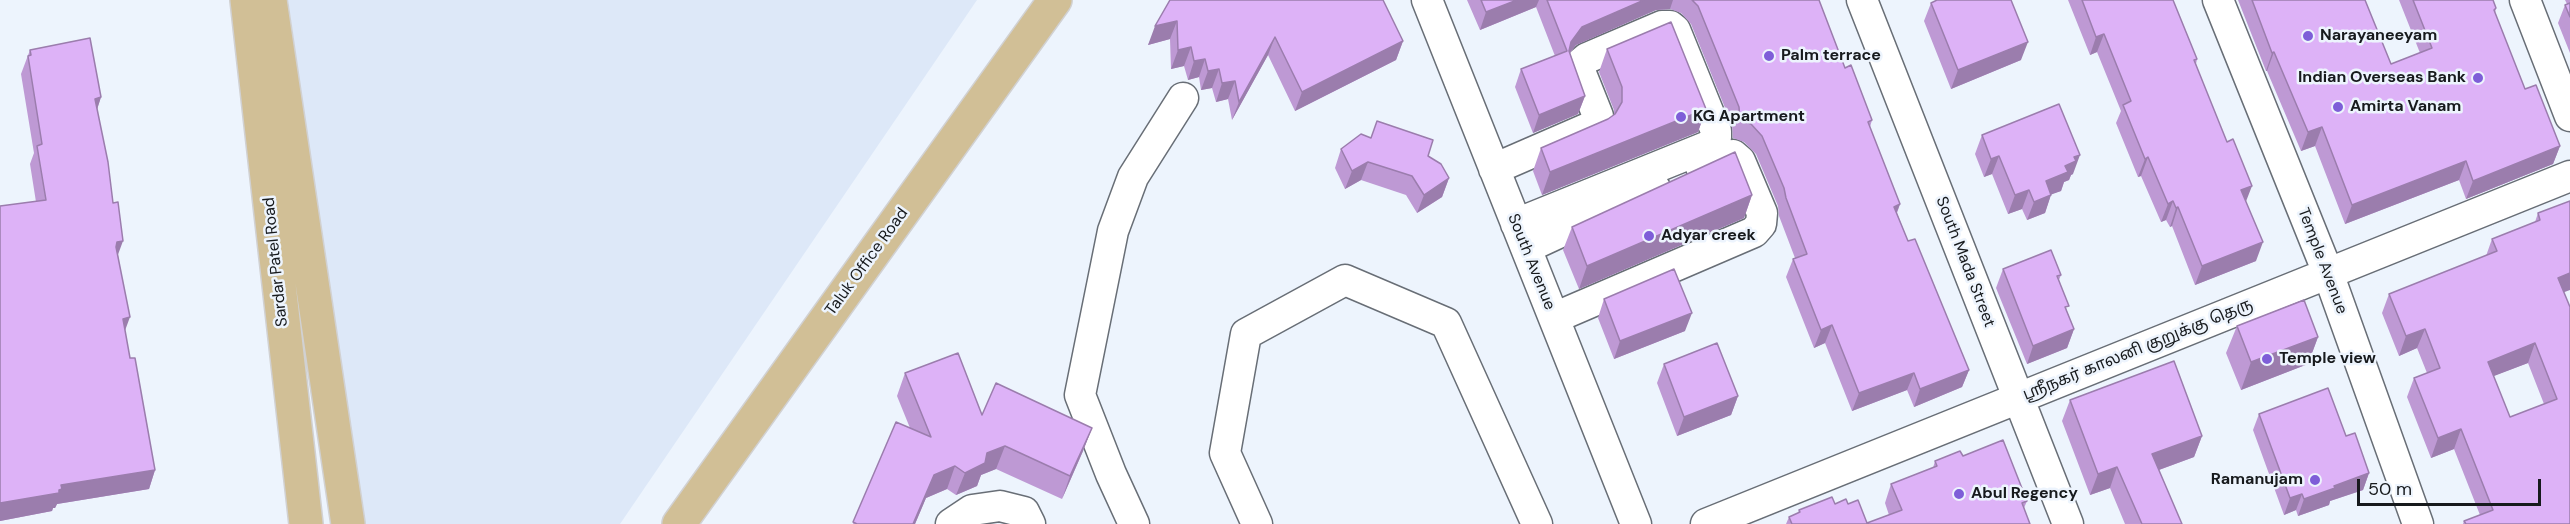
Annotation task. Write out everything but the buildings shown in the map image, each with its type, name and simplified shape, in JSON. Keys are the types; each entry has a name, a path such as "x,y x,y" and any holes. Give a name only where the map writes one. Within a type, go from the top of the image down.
{"main road":[{"name":"Sardar Patel Road","path":"247,0 306,524"},
{"path":"270,0 348,524"},
{"name":"Taluk Office Road","path":"679,524 1055,0"}],"street":[{"name":"South Avenue","path":"1426,0 1507,164 1554,318 1636,524"},
{"name":"South Mada Street","path":"1862,0 2068,524"},
{"name":"Temple Avenue","path":"2218,0 2328,273 2418,524"},
{"path":"2525,0 2570,116"},
{"path":"1507,164 1593,126 1597,121 1598,116 1580,71 1581,63 1587,58 1662,26 1670,26 1674,30 1716,131 1716,138 1711,145 1528,229"},
{"path":"1134,524 1111,474 1080,395 1117,220 1132,177 1183,98"},
{"path":"1528,229 1733,155 1740,161 1762,213 1761,224 1754,232 1554,318"},
{"name":"ஸ்ரீநகர் காலனி குறுக்கு தெரு","path":"1706,524 2570,176"},
{"path":"1257,524 1225,453 1246,334 1345,280 1446,323 1537,524"},
{"path":"951,524 972,510 1000,506 1024,512 1030,524"}],"shaded area":[{"path":"288,0 977,0 620,524 362,524"}],"place":[{"name":"Narayaneeyam","path":"2308,36"},
{"name":"Palm terrace","path":"1769,56"},
{"name":"Indian Overseas Bank","path":"2478,78"},
{"name":"Amirta Vanam","path":"2338,107"},
{"name":"KG Apartment","path":"1681,117"},
{"name":"Adyar creek","path":"1649,236"},
{"name":"Temple view","path":"2267,359"},
{"name":"Ramanujam","path":"2315,480"},
{"name":"Abul Regency","path":"1959,494"}]}
